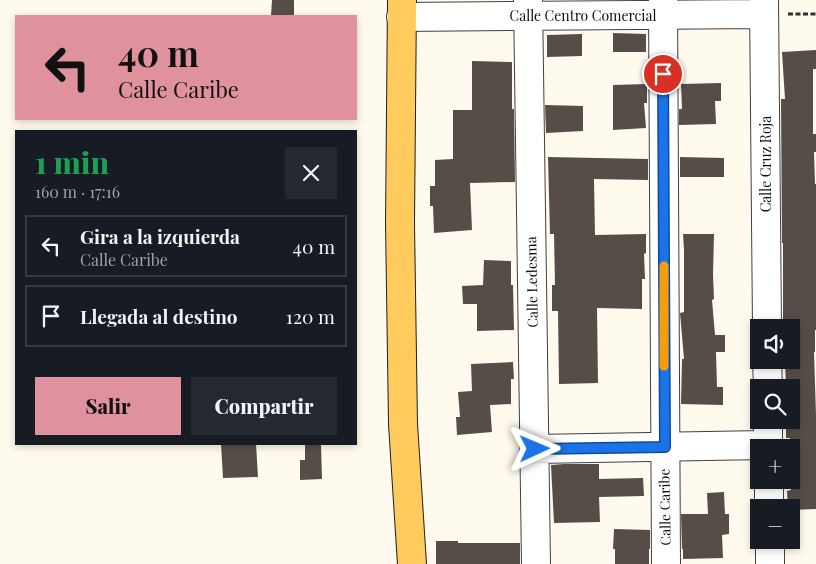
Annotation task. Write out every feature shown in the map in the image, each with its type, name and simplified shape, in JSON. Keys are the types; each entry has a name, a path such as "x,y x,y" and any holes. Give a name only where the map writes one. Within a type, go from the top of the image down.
{"main road":[{"path":"402,9 400,223 403,424 412,564"}],"street":[{"name":"Calle Centro Comercial","path":"402,9 764,7"},
{"name":"Calle Cruz Roja","path":"764,7 767,319"},
{"name":"Calle Ledesma","path":"528,8 536,564"},
{"name":"Calle Caribe","path":"663,8 666,564"},
{"path":"535,449 665,447 768,438"},
{"path":"770,549 770,564"}],"building":[{"path":"272,0 294,0 294,15 271,15"},
{"path":"613,33 646,34 646,52 613,52"},
{"path":"582,34 582,56 547,57 547,35"},
{"path":"816,50 816,69 813,69 813,134 816,134 816,152 814,152 816,184 816,330 814,352 816,509 800,510 800,499 787,499 787,491 800,489 800,439 786,438 786,429 800,429 800,379 786,379 785,369 800,369 800,319 783,319 781,99 785,99 782,52"},
{"path":"472,61 512,62 515,182 470,183 472,230 434,233 433,206 430,206 430,186 435,186 435,160 453,159 453,110 472,110"},
{"path":"721,83 721,101 715,101 716,124 679,125 679,109 682,109 681,84"},
{"path":"647,84 647,103 644,103 646,128 613,130 613,85"},
{"path":"545,105 583,106 583,131 546,133"},
{"path":"548,157 648,159 648,180 594,179 595,235 646,234 646,253 644,254 645,279 642,279 642,309 597,308 598,383 559,384 558,311 552,311 552,285 555,285 554,234 550,234"},
{"path":"680,157 724,158 724,177 680,177"},
{"path":"683,234 714,234 714,299 712,300 715,335 725,335 725,352 716,352 717,387 723,387 723,405 681,404 682,359 684,359 680,313 684,312"},
{"path":"484,260 511,261 514,330 477,331 477,304 463,304 462,286 483,285"},
{"path":"513,362 514,379 511,379 511,404 490,405 492,432 457,435 456,417 460,417 458,392 472,391 471,364"},
{"path":"221,445 256,445 258,477 223,478"},
{"path":"305,445 321,445 322,479 300,480 300,460 305,460"},
{"path":"599,464 599,479 643,478 644,496 599,497 600,522 554,523 551,465"},
{"path":"724,492 725,514 729,514 729,534 722,535 723,558 683,559 681,514 708,514 707,493"},
{"path":"614,529 650,530 649,564 615,564 615,549 613,549"},
{"path":"436,541 520,543 520,564 436,564"}],"slow traffic":[{"path":"664,266 664,366"}],"route":[{"path":"535,449 665,447 663,74"}]}
